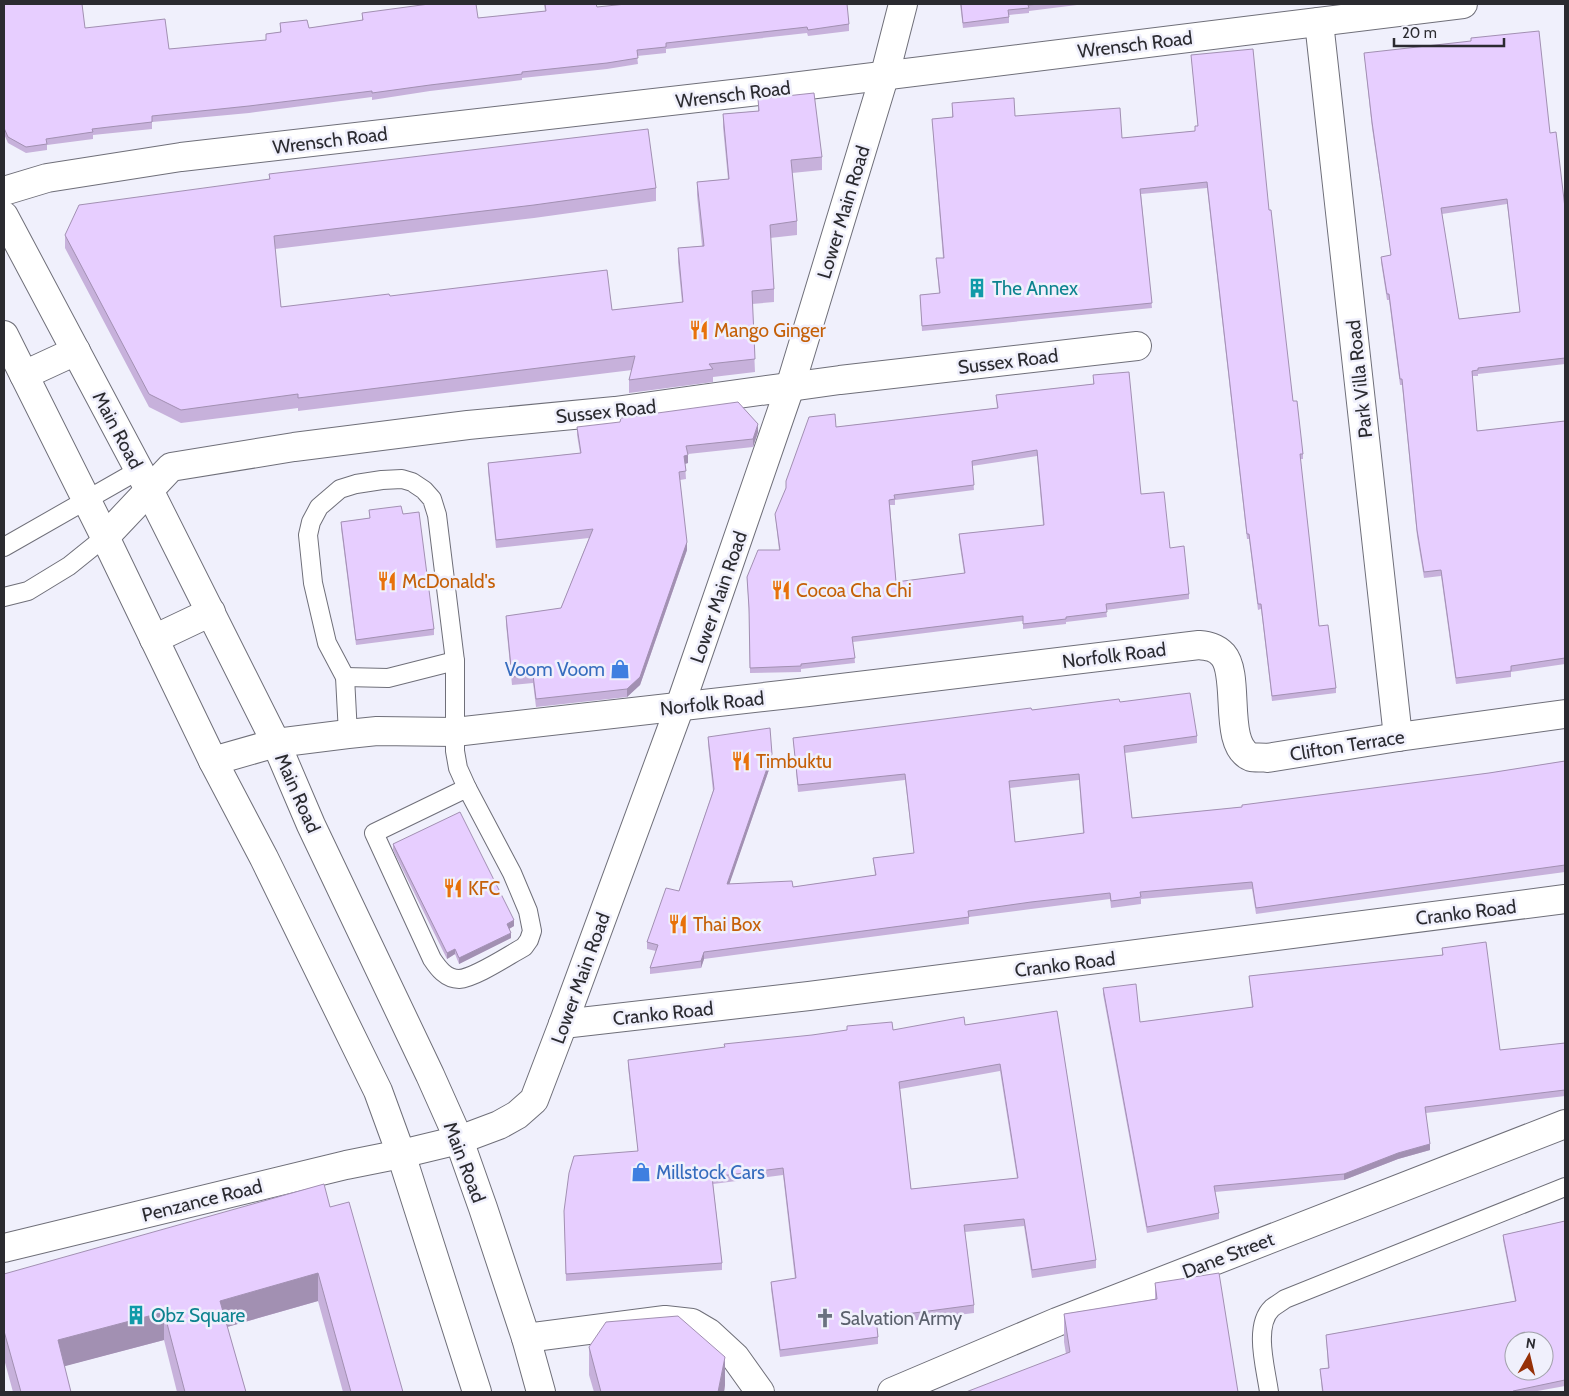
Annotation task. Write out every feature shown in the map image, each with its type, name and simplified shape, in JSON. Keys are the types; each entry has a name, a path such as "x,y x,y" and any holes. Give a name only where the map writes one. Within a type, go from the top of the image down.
{"street":[{"name":"Lower Main Road","path":"401,1154 459,1140 499,1125 517,1115 534,1100 680,706 790,388 885,74 903,4"},
{"name":"Wrensch Road","path":"4,191 47,178 181,157 730,94 1463,4"},
{"name":"Park Villa Road","path":"1319,22 1398,737"},
{"name":"Main Road","path":"4,216 144,480 276,743 312,825 430,1075 459,1140 526,1338 541,1392"},
{"path":"4,335 378,1092 401,1154 477,1392"},
{"name":"Sussex Road","path":"105,537 144,480 171,468 294,447 468,425 615,411 1138,346"},
{"path":"24,375 76,351"},
{"path":"154,639 211,612"},
{"name":"Norfolk Road","path":"213,761 276,743 348,734 377,731 455,732 1199,644 1212,646"},
{"name":"Clifton Terrace","path":"1212,646 1224,655 1229,668 1239,746 1251,757 1267,758 1398,737 1565,714"},
{"name":"Cranko Road","path":"563,1024 809,996 1565,900"},
{"name":"Dane Street","path":"892,1392 1057,1322 1565,1124"},
{"name":"Penzance Road","path":"4,1248 401,1154"},
{"path":"526,1338 665,1320 692,1324 709,1333 735,1356 760,1392"}],"lane":[{"path":"348,734 345,677 327,643 313,584 308,552 308,535 319,507 340,489 356,484 402,479 412,482 424,490 432,499 437,515 455,661 455,751 458,768 507,864 528,911 532,931 530,940 524,947 473,975 459,979 446,975 438,969 432,959 374,833 467,788"},
{"path":"4,547 87,500 144,480"},
{"path":"4,598 28,591 69,566 105,537"},
{"path":"345,677 388,678 455,661"},
{"path":"1269,1392 1262,1340 1263,1323 1271,1309 1285,1299 1565,1187"}],"building":[{"path":"4,4 82,4 85,28 165,19 169,49 266,40 266,34 281,32 280,23 307,20 309,28 363,20 362,13 429,4 476,4 478,18 546,11 545,4 596,4 597,7 626,4 847,4 849,24 808,30 807,27 666,43 666,47 637,50 638,58 607,63 522,72 522,74 372,93 372,91 152,116 152,122 92,129 93,132 46,139 47,144 26,147 8,137 4,128"},
{"path":"961,4 1040,4 1028,5 1029,8 1008,10 1009,17 963,23"},
{"path":"1539,31 1550,133 1556,132 1565,208 1565,358 1478,368 1478,370 1472,371 1477,431 1565,421 1565,658 1511,666 1511,671 1456,678 1441,570 1424,572 1417,530 1402,379 1400,379 1389,294 1387,294 1381,257 1391,255 1364,53 1471,41 1471,38","holes":["1507,199 1520,312 1459,319 1441,208"]},
{"path":"1253,49 1269,210 1271,210 1293,401 1297,401 1303,454 1300,454 1319,626 1328,625 1336,688 1272,696 1261,604 1258,604 1249,534 1247,534 1207,182 1140,189 1152,303 922,326 920,295 940,293 936,258 944,258 932,119 953,117 952,103 1014,98 1015,116 1120,108 1122,138 1195,131 1195,126 1198,126 1191,55"},
{"path":"814,93 822,157 791,160 797,221 770,225 774,289 752,291 755,359 709,364 713,369 629,380 635,356 298,398 298,394 181,410 149,394 65,235 79,205 270,179 269,174 648,129 656,188 534,205 274,236 281,307 607,270 612,310 683,302 678,248 704,246 697,182 729,179 723,114 759,111 758,99"},
{"path":"1129,372 1141,494 1164,492 1170,548 1184,546 1189,594 1106,604 1107,612 1066,617 1066,619 1023,624 1023,616 852,637 855,658 801,664 801,666 750,668 747,577 758,550 780,550 775,514 786,488 786,481 809,417 835,414 836,427 998,408 996,395 1094,384 1093,375","holes":["1037,450 1044,525 959,534 965,573 896,582 889,500 895,499 894,495 974,485 972,461"]},
{"path":"738,402 758,424 753,439 686,446 688,455 684,456 686,471 679,472 687,542 640,677 627,689 536,699 533,675 512,677 506,616 561,608 593,529 496,540 488,463 581,453 577,427 620,422 621,418"},
{"name":"McDonald's","path":"401,506 403,514 419,512 434,629 356,640 341,522 370,518 369,510"},
{"path":"1190,693 1197,736 1124,746 1132,818 1242,807 1242,805 1489,773 1565,761 1565,865 1256,908 1252,882 1140,892 1141,897 1111,901 1110,893 968,911 969,917 704,952 701,961 650,968 658,945 647,942 666,888 679,891 714,789 708,737 770,728 772,754 727,884 792,881 793,887 876,875 873,858 914,853 905,774 798,785 793,738 1031,708 1032,710 1119,699 1120,702","holes":["1079,774 1084,833 1015,842 1009,781"]},
{"name":"KFC","path":"460,812 514,920 507,924 511,933 459,958 455,949 447,953 393,844"},
{"path":"1486,942 1500,1050 1565,1043 1565,1090 1425,1107 1430,1144 1398,1153 1344,1174 1214,1186 1219,1213 1147,1227 1103,988 1136,984 1140,1022 1253,1007 1249,976 1443,955 1442,948"},
{"path":"1057,1011 1096,1260 1032,1270 1024,1219 964,1225 974,1305 876,1318 878,1337 780,1350 771,1282 796,1278 783,1168 712,1177 722,1263 566,1274 564,1211 569,1173 574,1156 638,1151 628,1060 725,1047 724,1044 847,1030 847,1026 892,1022 893,1030 964,1017 965,1025","holes":["1000,1064 1018,1178 911,1189 899,1082"]},
{"name":"Obz Square","path":"324,1184 330,1207 349,1202 403,1392 351,1392 318,1273 220,1301 246,1392 185,1392 164,1312 58,1340 71,1392 21,1392 4,1331 4,1274"},
{"path":"1565,1221 1565,1380 1513,1392 1323,1392 1320,1369 1329,1368 1326,1335 1516,1301 1503,1235"},
{"path":"1219,1273 1238,1392 966,1392 1070,1352 1064,1314 1157,1299 1155,1283"},
{"path":"678,1316 725,1357 718,1392 601,1392 589,1347 606,1322"}],"place":[{"name":"The Annex","path":"977,288"},
{"name":"Mango Ginger","path":"699,330"},
{"name":"McDonald's","path":"387,581"},
{"name":"Cocoa Cha Chi","path":"781,590"},
{"name":"Voom Voom","path":"620,669"},
{"name":"Timbuktu","path":"741,761"},
{"name":"KFC","path":"453,888"},
{"name":"Thai Box","path":"678,924"},
{"name":"Millstock Cars","path":"641,1172"},
{"name":"Obz Square","path":"136,1315"},
{"name":"Salvation Army","path":"825,1318"}]}
